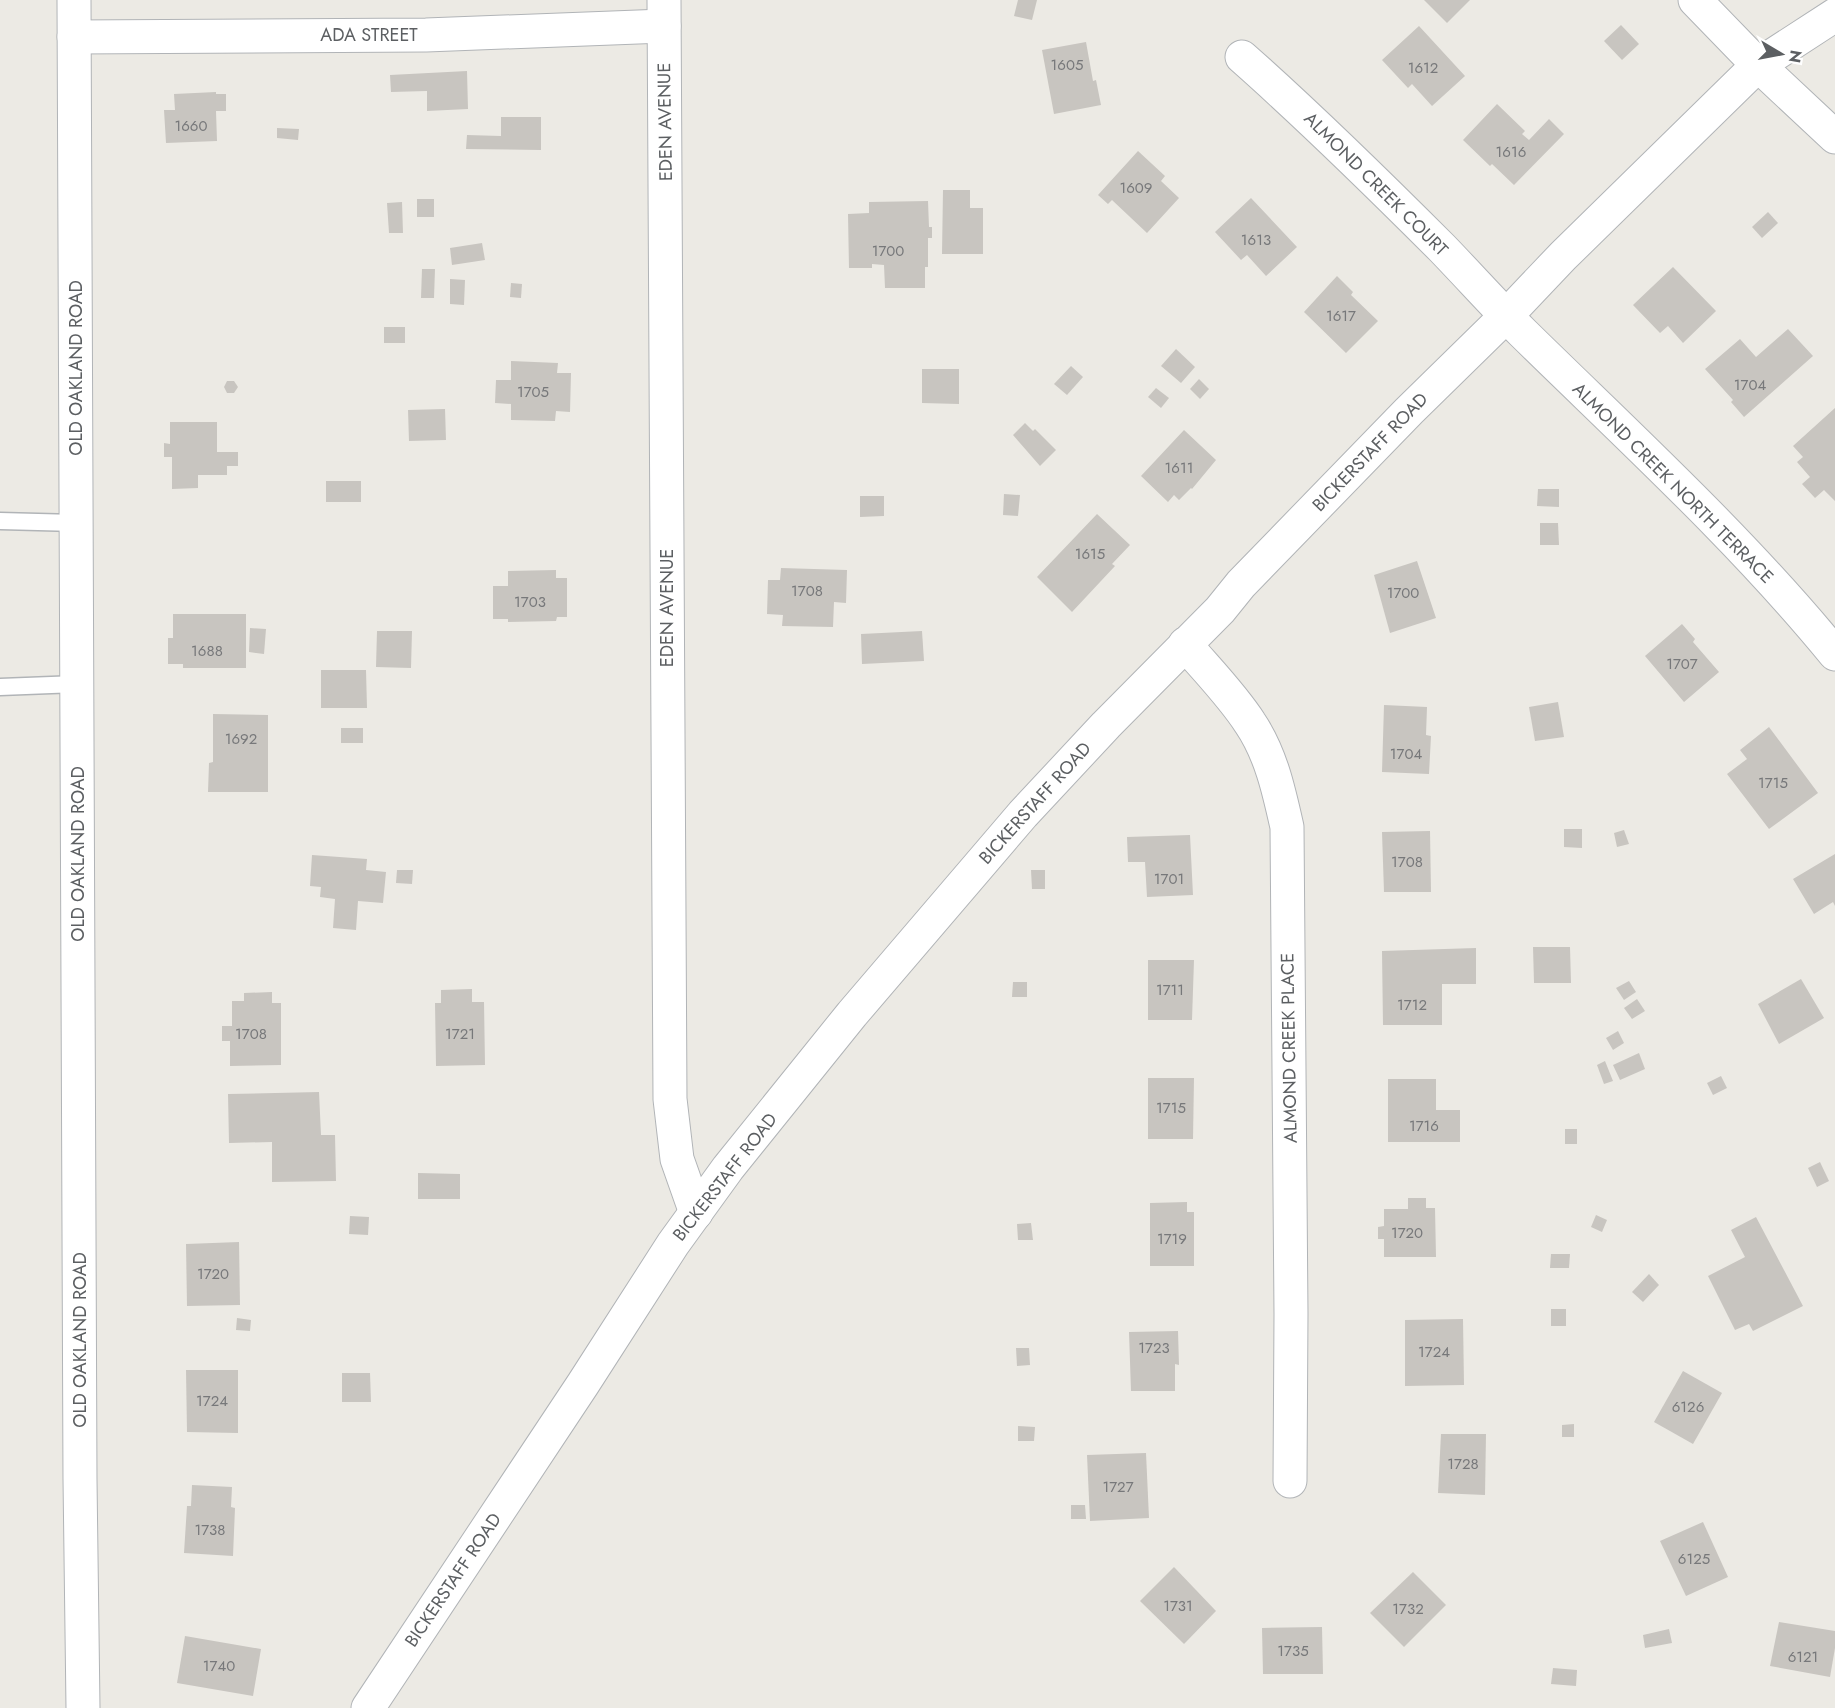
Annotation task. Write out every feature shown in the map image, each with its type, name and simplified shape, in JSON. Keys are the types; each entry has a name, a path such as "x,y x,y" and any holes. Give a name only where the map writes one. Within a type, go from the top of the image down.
{"street":[{"name":"OLD OAKLAND ROAD","path":"74,0 80,1467 84,1708"},
{"path":"1695,0 1758,65 1835,137"},
{"name":"ADA STREET","path":"74,37 426,35 664,13"},
{"name":"EDEN AVENUE","path":"664,13 670,1099 677,1159 696,1213"},
{"name":"BICKERSTAFF ROAD","path":"368,1708 584,1384 673,1245 728,1168 852,1014 1015,823 1106,725 1220,610 1240,584 1563,256 1758,65 1835,15"},
{"name":"ALMOND CREEK COURT","path":"1242,57 1353,161 1506,316"},
{"name":"ALMOND CREEK NORTH TERRACE","path":"1506,316 1730,537 1811,624 1835,654"},
{"name":"ALMOND CREEK PLACE","path":"1185,644 1250,722 1277,781 1287,827 1290,1481"}],"lane":[{"path":"0,521 76,523"},
{"path":"0,687 77,684"}],"building":[{"path":"1018,0 1037,0 1032,20 1014,16"},
{"path":"1424,0 1470,0 1447,23"},
{"path":"1621,25 1639,44 1622,60 1604,41"},
{"path":"1419,26 1465,76 1432,106 1412,84 1408,88 1382,60"},
{"path":"1086,42 1093,81 1096,80 1101,105 1054,114 1042,50"},
{"path":"467,71 468,109 427,111 427,91 391,92 390,75"},
{"path":"216,92 216,94 226,94 226,111 216,111 217,141 166,143 164,110 175,110 174,94"},
{"path":"1497,104 1525,131 1522,134 1529,140 1549,119 1564,134 1514,185 1463,140"},
{"path":"501,117 541,117 541,150 466,149 467,135 501,136"},
{"path":"277,128 299,129 298,140 277,138"},
{"path":"1138,151 1165,176 1161,181 1179,198 1147,233 1112,200 1108,204 1098,195"},
{"path":"943,190 970,190 970,208 983,208 983,254 942,254"},
{"path":"1251,198 1297,247 1266,276 1247,255 1241,260 1215,232"},
{"path":"417,199 434,199 434,217 417,217"},
{"path":"928,201 929,227 932,227 932,238 928,238 925,288 885,288 884,265 872,264 872,268 849,268 848,214 869,213 869,202"},
{"path":"402,202 403,233 389,233 387,203"},
{"path":"1768,212 1778,223 1762,238 1752,227"},
{"path":"482,243 485,260 452,265 450,248"},
{"path":"1673,267 1716,311 1683,343 1668,326 1660,333 1633,305"},
{"path":"422,269 435,269 434,298 421,298"},
{"path":"1337,276 1353,292 1351,295 1378,321 1346,353 1304,312"},
{"path":"450,279 465,280 464,305 450,304"},
{"path":"511,283 522,284 521,298 510,297"},
{"path":"384,327 405,327 405,343 384,343"},
{"path":"1788,329 1813,356 1744,417 1731,402 1733,400 1705,369 1740,339 1756,357"},
{"path":"1176,349 1195,367 1181,383 1161,366"},
{"path":"511,361 558,363 557,373 571,373 570,412 556,411 555,421 511,420 511,404 495,403 496,380 511,380"},
{"path":"1071,366 1083,377 1067,395 1054,384"},
{"path":"922,369 959,369 959,404 922,403"},
{"path":"1199,379 1209,389 1200,399 1190,389"},
{"path":"227,381 234,381 238,387 234,393 227,393 224,387"},
{"path":"1156,388 1169,398 1161,408 1148,397"},
{"path":"1835,408 1835,501 1824,490 1815,498 1802,484 1810,477 1797,462 1803,457 1793,446"},
{"path":"445,409 446,440 409,441 408,410"},
{"path":"170,422 217,422 217,452 238,452 238,466 227,466 227,475 198,475 198,488 172,489 172,457 164,457 164,443 170,444"},
{"path":"1025,423 1033,431 1035,429 1056,450 1040,466 1013,435"},
{"path":"1184,430 1216,460 1192,489 1179,500 1174,495 1168,502 1141,476"},
{"path":"326,481 361,481 361,502 326,502"},
{"path":"1538,489 1559,489 1559,507 1537,506"},
{"path":"1004,494 1020,495 1018,516 1003,515"},
{"path":"860,496 884,496 884,516 860,517"},
{"path":"1097,514 1130,545 1112,564 1115,566 1072,612 1037,577"},
{"path":"1540,523 1558,523 1559,545 1540,545"},
{"path":"1417,561 1436,618 1390,633 1374,575"},
{"path":"781,568 847,570 846,603 834,602 833,627 782,626 783,615 767,614 768,580 780,580"},
{"path":"556,570 556,578 567,578 567,617 557,617 556,621 508,622 508,619 493,619 493,586 508,586 508,571"},
{"path":"173,614 246,614 246,668 183,668 183,664 168,664 168,638 173,638"},
{"path":"1682,624 1695,639 1693,642 1719,672 1684,702 1645,656"},
{"path":"250,628 266,629 264,654 249,652"},
{"path":"377,631 412,631 411,668 376,667"},
{"path":"922,631 924,661 862,664 861,634"},
{"path":"321,670 366,670 367,708 321,708"},
{"path":"1558,702 1564,737 1535,741 1529,707"},
{"path":"1384,705 1427,707 1426,735 1431,736 1429,774 1382,772"},
{"path":"213,714 268,715 268,792 208,792 209,763 213,762"},
{"path":"1769,727 1818,793 1769,829 1727,774 1747,759 1740,750"},
{"path":"341,728 363,728 363,743 341,743"},
{"path":"1564,829 1582,829 1582,848 1564,847"},
{"path":"1624,830 1629,844 1617,847 1614,833"},
{"path":"1430,831 1431,892 1384,892 1382,832"},
{"path":"1190,835 1193,895 1147,897 1145,862 1128,862 1127,837"},
{"path":"1835,854 1835,906 1833,902 1814,914 1793,879"},
{"path":"312,855 367,859 366,870 386,872 383,903 358,901 356,930 333,928 335,899 320,897 321,887 310,886"},
{"path":"397,870 413,870 412,884 396,883"},
{"path":"1031,870 1045,870 1045,889 1032,889"},
{"path":"1533,947 1570,947 1571,983 1534,983"},
{"path":"1476,948 1476,984 1442,984 1442,1025 1383,1025 1382,951"},
{"path":"1148,960 1194,960 1192,1020 1148,1020"},
{"path":"1801,979 1824,1018 1779,1044 1758,1004"},
{"path":"1629,981 1636,992 1624,1000 1616,988"},
{"path":"1013,982 1027,982 1027,997 1012,997"},
{"path":"472,989 472,1002 484,1002 485,1065 436,1066 435,1003 441,1003 441,990"},
{"path":"272,992 272,1003 281,1003 281,1065 230,1066 230,1041 222,1041 222,1026 232,1026 232,1001 244,1001 244,993"},
{"path":"1637,999 1645,1011 1632,1019 1624,1008"},
{"path":"1618,1031 1624,1043 1613,1050 1606,1038"},
{"path":"1639,1053 1645,1069 1620,1080 1613,1065"},
{"path":"1605,1061 1613,1081 1604,1084 1597,1065"},
{"path":"1721,1076 1727,1088 1713,1095 1707,1083"},
{"path":"1148,1078 1194,1078 1193,1139 1148,1139"},
{"path":"1388,1079 1436,1079 1436,1110 1460,1110 1460,1142 1388,1142"},
{"path":"319,1092 321,1135 335,1135 336,1181 272,1182 272,1142 229,1143 228,1094"},
{"path":"1565,1129 1577,1129 1577,1144 1565,1144"},
{"path":"1820,1162 1829,1181 1817,1187 1808,1168"},
{"path":"418,1173 460,1174 460,1199 418,1199"},
{"path":"1408,1198 1426,1198 1426,1208 1435,1208 1436,1257 1384,1257 1384,1239 1378,1239 1378,1227 1384,1226 1384,1209 1408,1209"},
{"path":"1187,1202 1187,1212 1194,1212 1194,1266 1150,1266 1150,1203"},
{"path":"1596,1215 1607,1220 1602,1232 1591,1227"},
{"path":"350,1216 369,1217 368,1235 349,1234"},
{"path":"1756,1217 1803,1306 1753,1331 1749,1324 1735,1330 1708,1276 1745,1257 1731,1230"},
{"path":"1031,1223 1033,1240 1018,1240 1017,1224"},
{"path":"239,1242 240,1305 187,1306 186,1244"},
{"path":"1551,1254 1570,1254 1569,1268 1550,1268"},
{"path":"1649,1274 1659,1285 1643,1302 1632,1292"},
{"path":"1551,1309 1566,1309 1566,1326 1551,1326"},
{"path":"237,1318 251,1320 250,1331 236,1330"},
{"path":"1463,1319 1464,1385 1405,1386 1405,1320"},
{"path":"1178,1331 1179,1365 1175,1364 1175,1391 1131,1391 1129,1332"},
{"path":"1016,1348 1029,1348 1030,1365 1017,1366"},
{"path":"186,1370 238,1370 238,1433 187,1432"},
{"path":"1683,1371 1722,1393 1693,1444 1654,1422"},
{"path":"342,1373 370,1373 371,1402 342,1402"},
{"path":"1574,1424 1574,1437 1562,1437 1562,1425"},
{"path":"1018,1426 1035,1427 1034,1441 1018,1441"},
{"path":"1441,1434 1486,1434 1485,1495 1438,1493"},
{"path":"1146,1453 1149,1518 1090,1521 1087,1455"},
{"path":"192,1485 232,1487 231,1507 235,1508 233,1556 184,1553 187,1506 191,1506"},
{"path":"1071,1505 1085,1505 1086,1519 1071,1519"},
{"path":"1703,1522 1728,1577 1686,1596 1660,1541"},
{"path":"1174,1567 1216,1611 1184,1644 1140,1601"},
{"path":"1413,1572 1446,1605 1404,1647 1370,1613"},
{"path":"1779,1622 1835,1631 1835,1648 1830,1677 1770,1666"},
{"path":"1322,1627 1323,1674 1263,1674 1262,1628"},
{"path":"1669,1629 1672,1643 1645,1648 1643,1635"},
{"path":"185,1636 261,1649 253,1696 177,1683"},
{"path":"1553,1668 1577,1670 1576,1686 1551,1684"}]}
